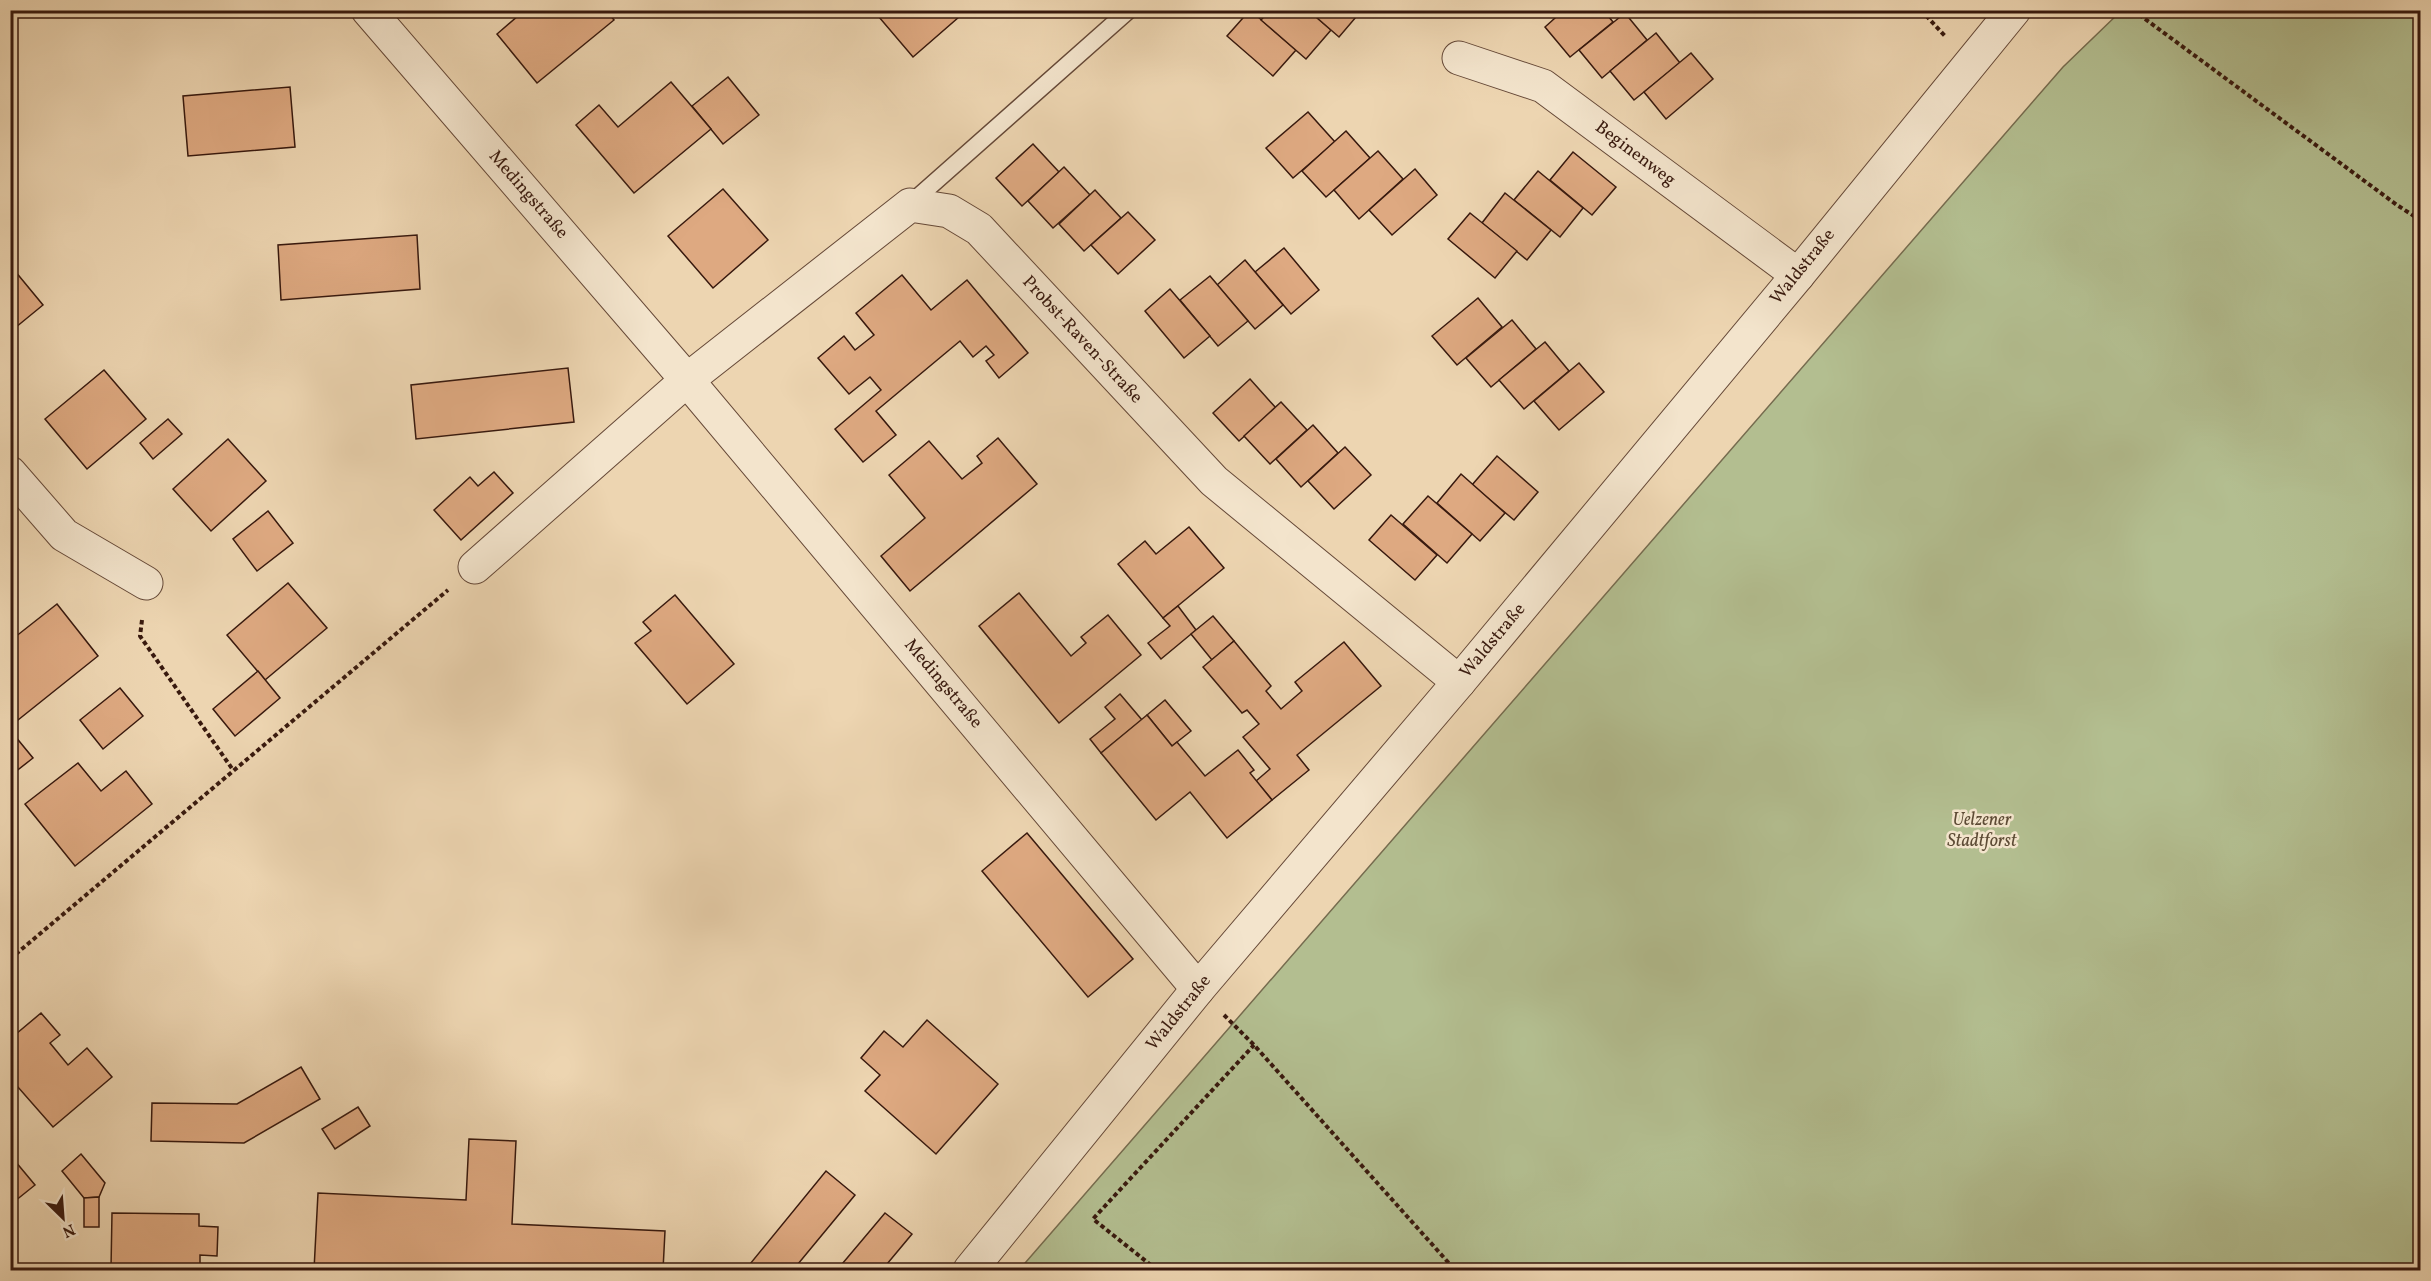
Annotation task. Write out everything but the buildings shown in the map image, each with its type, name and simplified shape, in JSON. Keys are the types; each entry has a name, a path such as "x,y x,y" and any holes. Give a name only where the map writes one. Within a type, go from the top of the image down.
{"street":[{"name":"Medingstraße","path":"368,10 687,380 1198,989"},
{"name":"Waldstraße","path":"970,1270 1198,989 1459,682 1798,275 2014,10"},
{"name":"Beginenweg","path":"1459,58 1543,86 1798,275"},
{"path":"475,567 687,380 910,205"},
{"name":"Probst-Raven-Straße","path":"910,205 949,211 979,229 1214,481 1459,682"},
{"path":"10,473 64,535 146,583"}],"lane":[{"path":"910,205 1129,10"}],"path":[{"path":"2133,10 2397,205 2421,219"},
{"path":"10,959 475,567"},
{"path":"146,583 140,636 233,770"},
{"path":"1198,989 1254,1045 1455,1270"},
{"path":"1157,1270 1093,1219 1254,1045"}],"green space":[{"name":"Uelzener Stadtforst","path":"2121,11 2420,11 2420,1270 1019,1270 2063,67"}]}
